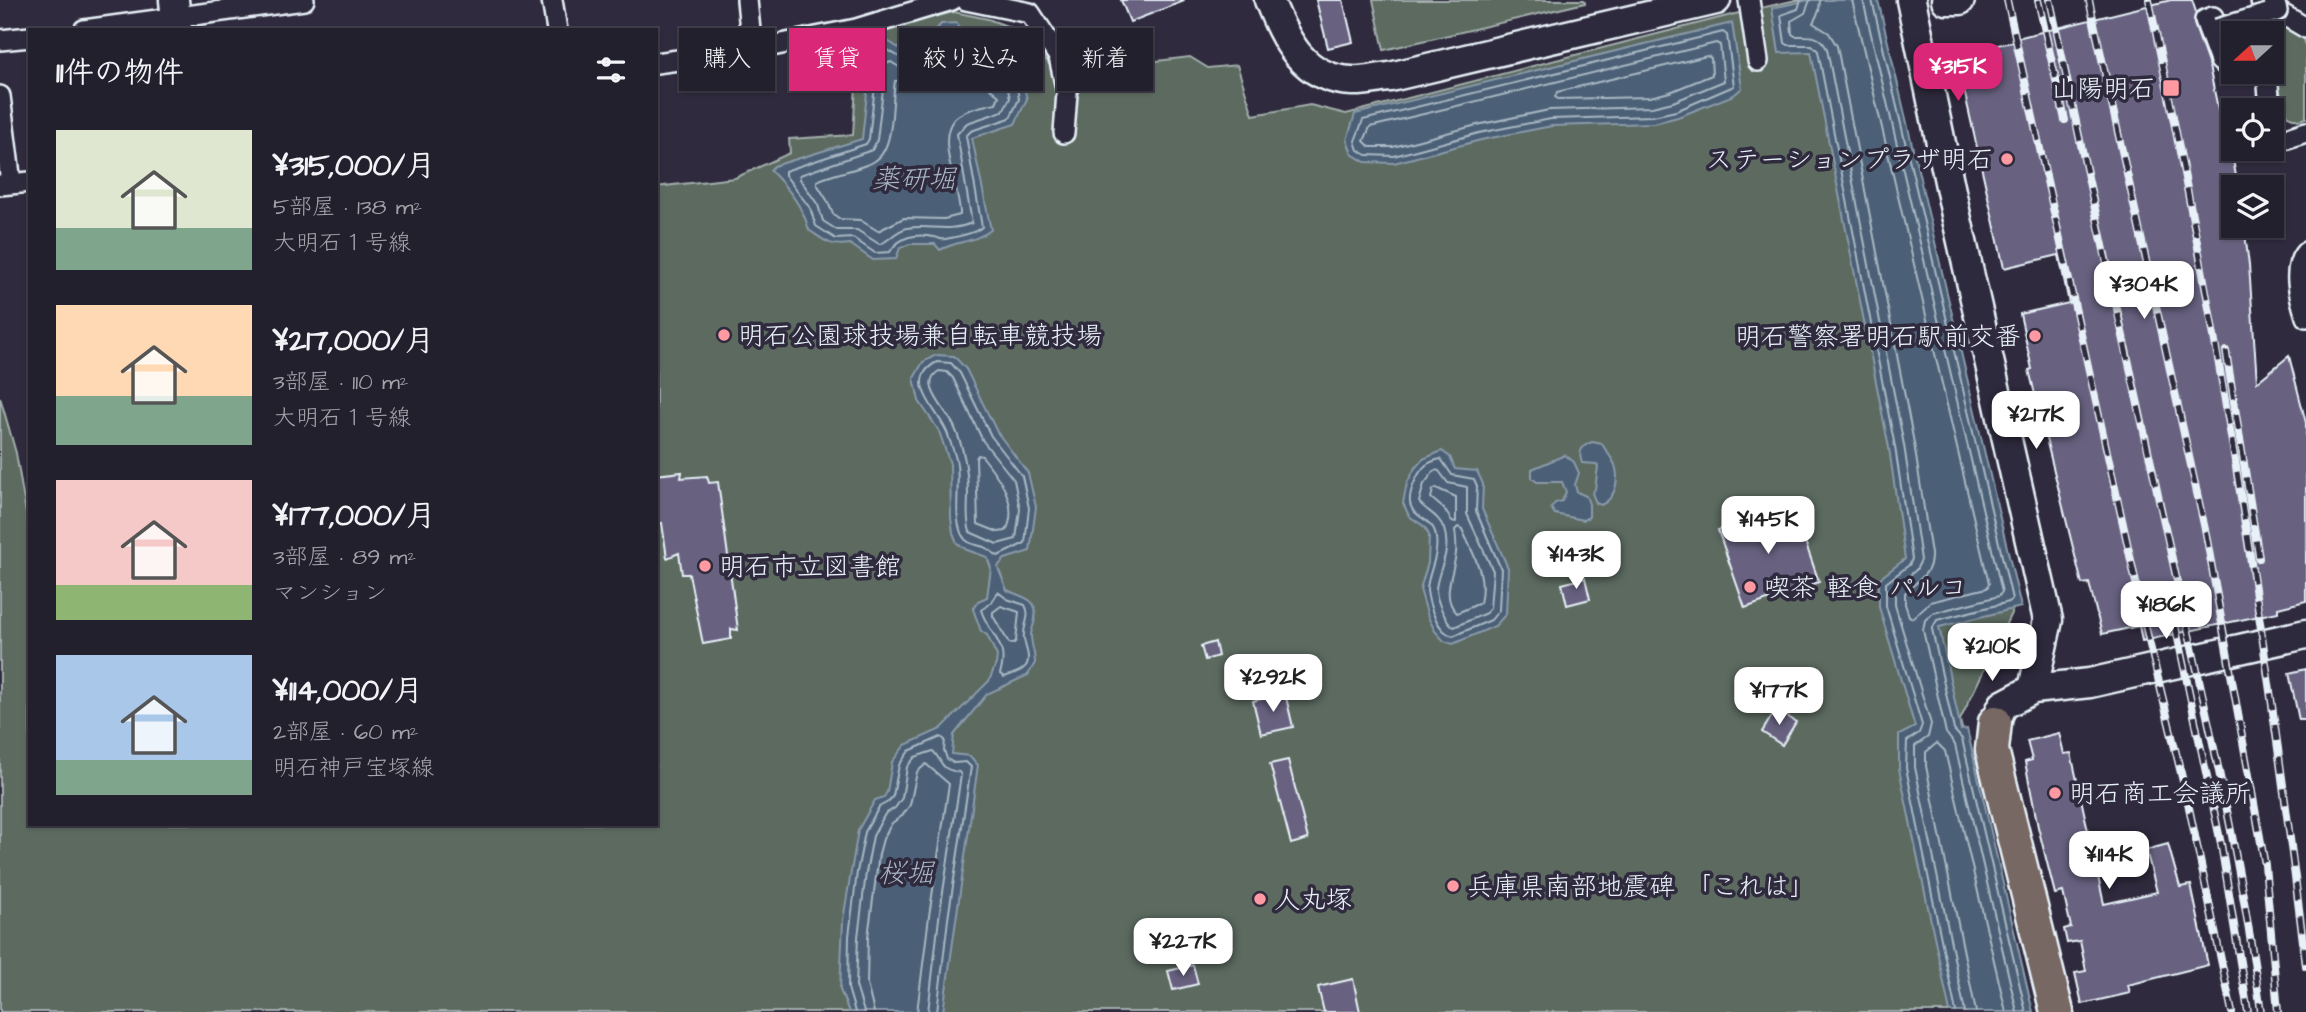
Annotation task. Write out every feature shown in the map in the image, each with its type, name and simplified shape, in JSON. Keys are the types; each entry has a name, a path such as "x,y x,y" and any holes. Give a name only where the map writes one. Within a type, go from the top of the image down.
{"main road":[{"path":"1995,722 1992,750 2057,1012"}],"street":[{"path":"97,28 304,0"},
{"path":"552,0 557,28"},
{"path":"747,0 750,28"},
{"path":"775,45 856,29 952,0"},
{"path":"966,0 1031,6 1059,57 1067,93 1064,133"},
{"path":"1269,0 1281,30 1295,54 1329,78 1354,81 1390,77 1681,4 1716,0"},
{"path":"1911,0 1956,215 2049,620 2033,689"},
{"path":"1945,0 1960,0"},
{"path":"2234,21 2271,4 2306,28"},
{"path":"1750,5 1758,61"},
{"path":"2221,27 2217,29 2213,18 2205,20 2221,62"},
{"path":"0,40 28,37"},
{"path":"658,63 679,60"},
{"path":"0,96 13,183"},
{"path":"2284,139 2306,132"},
{"path":"2306,252 2299,262 2297,274 2306,317"},
{"path":"1995,722 2003,705 2033,689 2090,683 2306,634"}],"green space":[{"path":"1373,0 1584,0 1585,3 1384,50"},
{"path":"1796,0 1873,0 2015,605 1960,720 2028,1012 0,1012 0,397 16,453 28,525 28,826 658,826 658,187 735,178 790,153 789,139 853,135 856,91 885,91 885,29 954,12 988,19 1012,28 899,28 899,91 1043,91 1043,56 1057,73 1057,91 1153,91 1153,61 1190,57 1208,68 1237,65 1253,115 1310,105 1346,114"},
{"path":"2284,23 2303,35 2306,48 2306,118 2298,120 2288,116 2277,84 2284,84"}],"water":[{"path":"1809,0 1878,0 2021,607 1939,627 1961,730 1967,729 2033,1012 1950,1012 1899,769 1899,735 1915,727 1879,607 1879,579 1905,559 1889,448 1811,52 1779,53 1772,8"},
{"name":"薬研堀","path":"957,23 959,28 938,28 941,24"},
{"path":"1732,23 1742,88 1734,95 1678,117 1654,123 1552,126 1481,140 1394,163 1365,162 1352,154 1347,140 1355,114"},
{"name":"薬研堀","path":"886,40 899,48 899,91 1025,91 1027,99 1015,124 972,138 991,230 979,237 940,250 935,244 910,244 900,248 896,259 873,260 850,244 832,244 809,230 794,197 770,170 774,166 862,139 867,91 885,91"},
{"name":"桜堀","path":"936,355 954,356 966,369 997,432 1028,473 1036,507 1030,551 1005,559 998,568 1007,590 1027,599 1034,606 1035,620 1031,635 1035,663 1028,675 987,694 954,735 952,754 970,756 978,765 943,1012 849,1012 840,990 843,920 858,830 875,800 884,797 887,792 892,762 905,745 941,729 989,681 996,664 997,656 987,635 981,631 973,609 978,601 987,597 991,568 987,557 967,550 957,543 951,518 950,464 939,431 919,401 914,378 923,362"},
{"path":"1592,442 1602,444 1614,462 1616,471 1613,494 1601,505 1596,503 1592,493 1598,466 1582,463 1580,456 1585,445"},
{"path":"1442,451 1450,457 1455,469 1477,471 1483,484 1482,509 1508,568 1506,614 1495,626 1453,644 1444,641 1428,617 1420,589 1428,563 1429,535 1425,527 1409,516 1403,503 1407,483 1415,468 1423,459"},
{"path":"1565,455 1574,462 1579,473 1575,485 1577,492 1586,496 1589,504 1589,517 1583,520 1555,514 1551,508 1562,501 1566,492 1562,482 1537,482 1532,478 1532,469"}],"building":[{"path":"1121,0 1183,0 1184,1 1130,22"},
{"path":"1316,0 1343,0 1353,42 1328,48"},
{"path":"2171,0 2192,0 2196,12 2194,24 2209,66 2221,123 2221,161 2233,161 2236,175 2221,175 2221,238 2246,238 2257,382 2289,356 2306,423 2306,601 2278,608 2278,612 2142,641 2139,626 2102,634 2089,583 2082,584 2029,370 2032,369 2020,314 2069,303 2059,255 2004,268 1958,63 1962,52 2013,42 2013,39"},
{"name":"明石市立図書館","path":"682,472 681,478 707,476 709,483 718,482 738,630 731,629 731,639 703,644 689,574 682,574 679,553 667,558 662,523 658,524 658,475"},
{"path":"1792,504 1819,582 1745,608 1718,530"},
{"path":"1585,578 1590,599 1567,605 1562,584"},
{"path":"1215,642 1218,656 1205,660 1201,646"},
{"path":"2306,669 2306,720 2299,720 2289,673"},
{"path":"1810,678 1815,692 1790,701 1785,688"},
{"path":"1285,693 1293,727 1261,734 1253,701"},
{"path":"1776,709 1796,722 1782,745 1762,732"},
{"path":"2059,733 2064,754 2071,753 2104,904 2157,892 2146,850 2168,844 2180,887 2191,885 2208,965 2128,985 2130,993 2082,1004 2075,973 2086,971 2080,941 2067,943 2064,929 2071,927 2063,892 2055,894 2025,762 2032,760 2027,741"},
{"path":"1288,760 1308,839 1291,844 1270,764"},
{"path":"1193,965 1198,984 1173,990 1168,971"},
{"path":"1353,979 1360,1012 1324,1012 1318,987"}],"railway":[{"path":"2007,0 2148,637 2187,798 2232,1012"},
{"path":"2038,0 2065,120"},
{"path":"2050,0 2221,782 2261,1012"},
{"path":"2089,0 2206,534 2265,865 2278,1012"},
{"path":"2149,0 2197,240 2238,481 2275,723 2306,966"},
{"path":"2226,351 2259,558"},
{"path":"2168,591 2221,844 2248,1012"}],"place":[{"name":"山陽明石","path":"2171,88"},
{"name":"ステーションプラザ明石","path":"2007,159"},
{"name":"明石公園球技場兼自転車競技場","path":"724,335"},
{"name":"明石警察署明石駅前交番","path":"2035,336"},
{"name":"明石市立図書館","path":"705,566"},
{"name":"喫茶 軽食 パルコ","path":"1750,587"},
{"name":"明石商工会議所","path":"2055,793"},
{"name":"兵庫県南部地震碑 「これは」","path":"1453,886"},
{"name":"人丸塚","path":"1260,899"}]}
